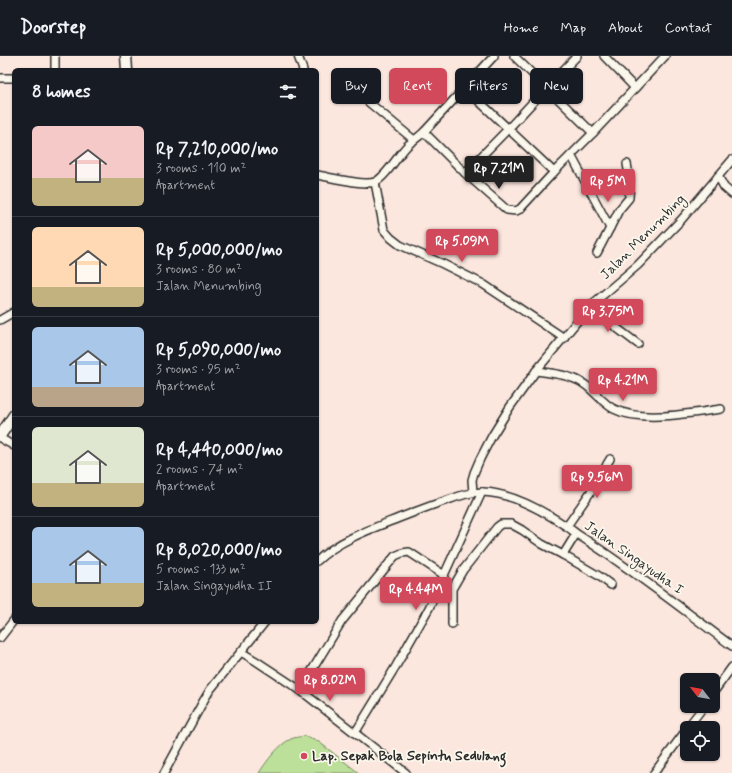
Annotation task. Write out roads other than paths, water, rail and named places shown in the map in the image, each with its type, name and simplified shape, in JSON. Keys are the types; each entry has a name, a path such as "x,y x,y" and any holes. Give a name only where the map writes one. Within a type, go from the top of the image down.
{"main road":[{"path":"126,56 127,68"},
{"path":"0,437 12,418"}],"street":[{"path":"54,68 55,56"},
{"path":"298,56 302,68"},
{"path":"483,68 494,56"},
{"path":"514,56 530,72"},
{"path":"565,68 577,56"},
{"path":"604,56 636,88"},
{"path":"424,132 465,173 508,210 516,211 520,209 665,56"},
{"path":"0,78 12,78"},
{"path":"319,175 354,182 376,182 383,176 408,146 424,132 455,99"},
{"path":"371,104 414,140"},
{"path":"482,104 554,172"},
{"path":"465,173 531,104"},
{"path":"563,104 593,133"},
{"path":"571,155 610,228"},
{"name":"Jalan Menumbing","path":"473,492 472,480 480,458 510,407 536,371 589,307 638,265 682,219 732,160"},
{"path":"597,253 619,210 629,198 630,180 627,164"},
{"path":"718,176 724,187 732,194"},
{"path":"376,182 384,230 391,238 400,245 484,284 564,338"},
{"path":"589,307 638,344"},
{"path":"0,320 12,313"},
{"path":"536,371 575,379 593,391 606,404 616,410 633,414 649,416 721,409"},
{"path":"0,437 12,445"},
{"path":"567,526 601,477 610,459"},
{"name":"Jalan Singayudha I","path":"319,559 335,547 355,537 433,505 473,492 494,493 533,506 567,526 576,534 618,561 669,598 732,646"},
{"path":"355,733 429,608 482,492"},
{"path":"452,624 452,589 463,570 501,524 511,524 522,530 542,544 599,576 611,585"},
{"path":"563,555 576,534"},
{"path":"300,690 342,620 395,556 409,552 444,575"},
{"path":"0,638 12,623"},
{"path":"164,773 210,690 263,624"},
{"path":"241,652 300,690 406,773"},
{"path":"720,684 732,668"},
{"path":"692,721 699,713"},
{"path":"654,773 680,738"}],"place":[{"name":"Lap. Sepak Bola Sepintu Sedulang","path":"304,756"}]}
